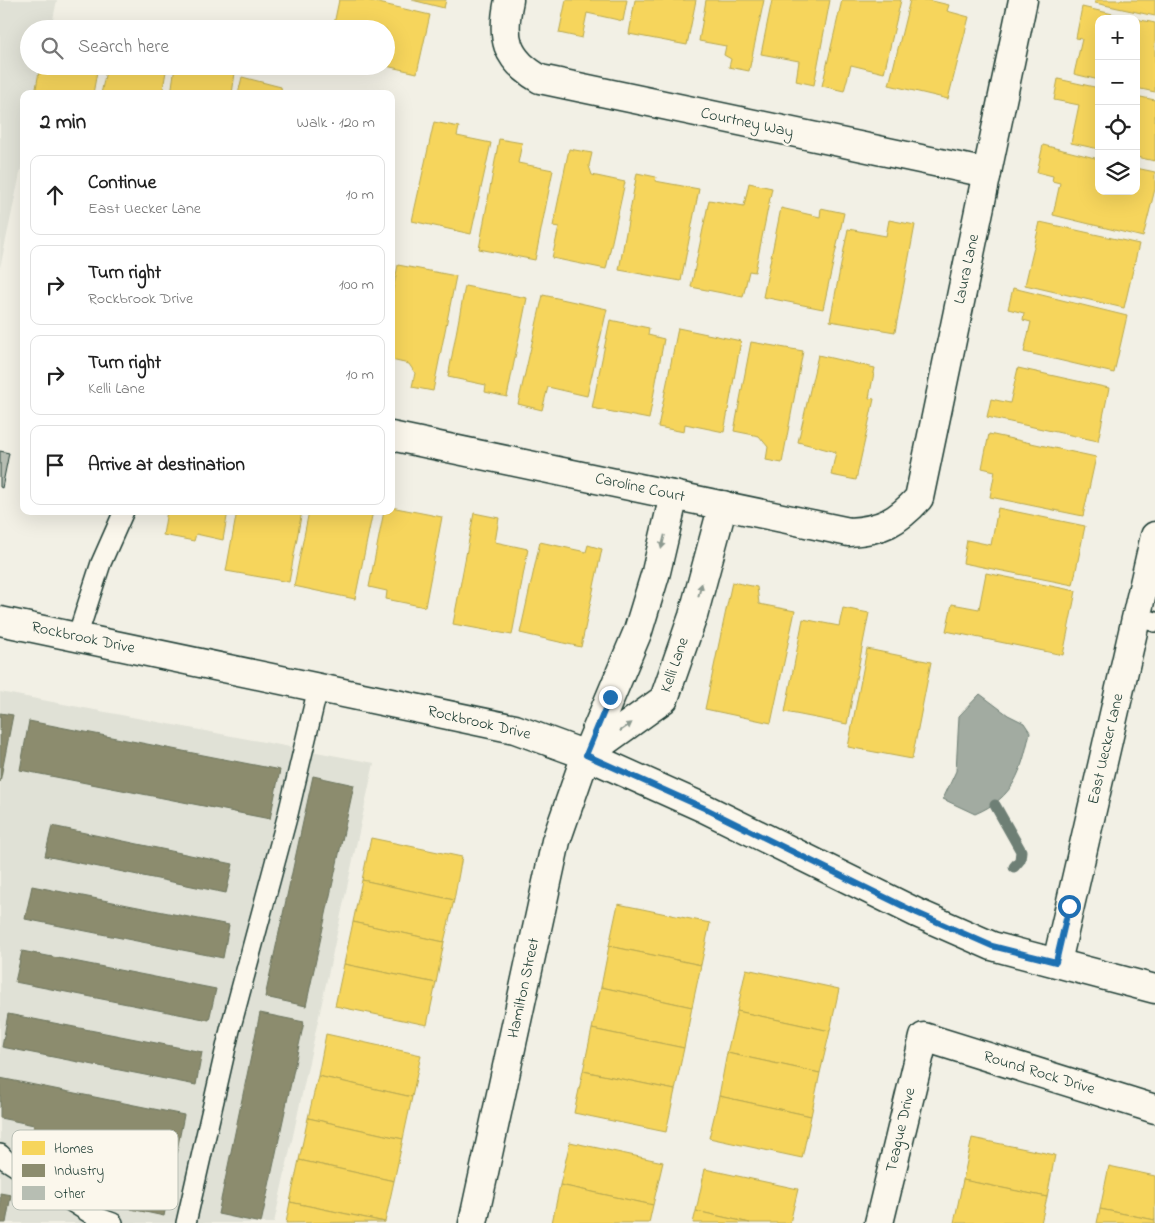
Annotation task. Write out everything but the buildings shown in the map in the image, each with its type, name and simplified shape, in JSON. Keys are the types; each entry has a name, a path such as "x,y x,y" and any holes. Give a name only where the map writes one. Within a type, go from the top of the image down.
{"street":[{"name":"Courtney Way","path":"509,0 504,25 507,42 514,58 525,70 540,79 987,173"},
{"name":"Laura Lane","path":"889,524 906,513 919,498 1023,0"},
{"name":"Caroline Court","path":"395,437 849,532 869,531 889,524"},
{"path":"586,755 638,631 656,572 674,495"},
{"name":"Kelli Lane","path":"586,755 664,699 693,616 723,505"},
{"name":"East Uecker Lane","path":"1056,962 1146,619 1155,536"},
{"name":"Rockbrook Drive","path":"0,621 515,729 586,755 704,808 917,913 992,946 1155,989"},
{"name":"Hamilton Street","path":"473,1223 556,840 586,755"},
{"name":"Round Rock Drive","path":"924,1037 1155,1109"},
{"name":"Teague Drive","path":"879,1223 924,1037"}],"lane":[{"path":"76,637 100,563 122,515"},
{"path":"186,1223 230,1030 288,814 318,688"},
{"path":"0,1154 12,1164"},
{"path":"85,1210 94,1216 113,1223"}],"shaded area":[{"path":"0,0 57,0 53,20 20,20 20,75 41,75 38,90 20,90 20,174 0,268"},
{"path":"0,692 374,763 274,1223 0,1223"},
{"path":"980,694 1008,715 1024,723 1030,732 1019,771 1008,791 999,800 975,814 943,799 956,771 959,716"}],"waterway":[{"path":"995,805 1021,851 1020,860 1014,867"}],"route":[{"path":"610,697 586,755 704,808 917,913 992,946 1056,962 1069,906"}]}
